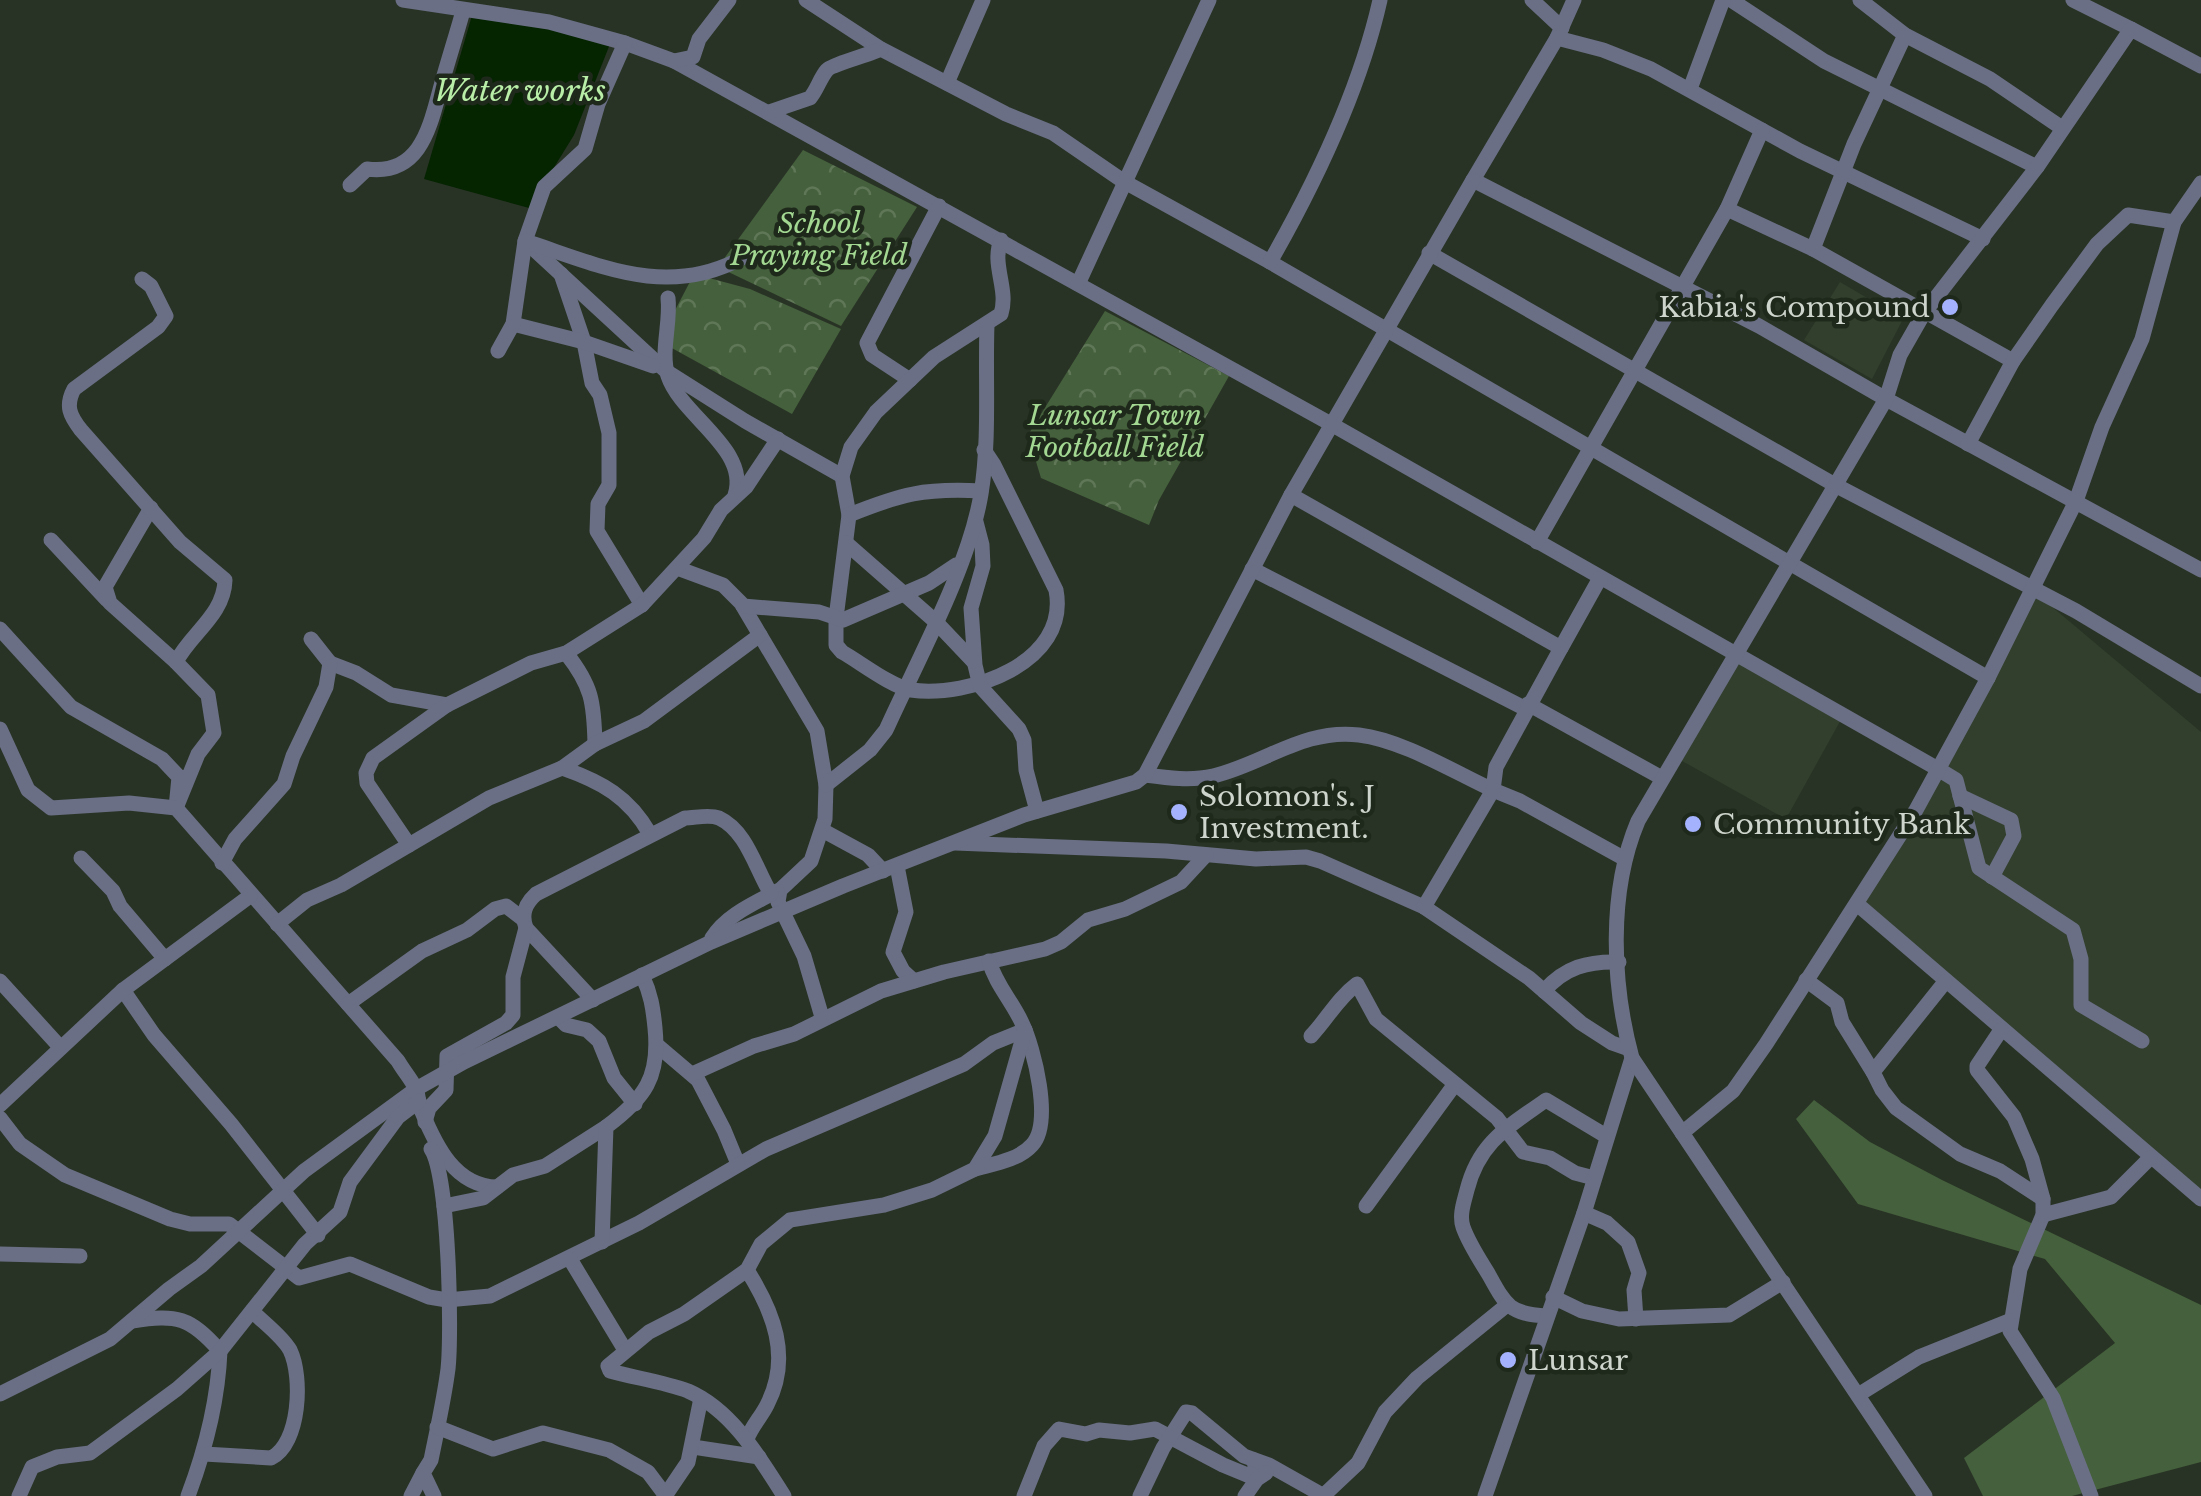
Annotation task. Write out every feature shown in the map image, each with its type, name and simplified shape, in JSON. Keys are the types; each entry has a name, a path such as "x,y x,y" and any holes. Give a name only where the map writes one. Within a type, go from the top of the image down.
{"street":[{"path":"402,0 549,22 624,42 674,62 1331,424 1938,769 1956,780 1979,868 2074,930 2081,959 2080,1005 2142,1041"},
{"path":"674,62 692,57 699,39 729,0"},
{"path":"806,0 881,50 1006,114 1053,133 1123,181 1270,262 1988,678"},
{"path":"828,14 840,0"},
{"path":"946,83 983,0"},
{"path":"1078,284 1209,0"},
{"path":"1270,262 1296,216 1350,93 1373,32 1380,0"},
{"path":"1532,0 1560,33 1690,88 1762,130 1983,239"},
{"path":"1145,775 1291,496 1560,33 1574,0"},
{"path":"1690,88 1723,0"},
{"path":"1732,0 1803,48 1878,90 2037,167"},
{"path":"1860,0 1905,35 1990,79 2062,128"},
{"path":"2072,0 2201,66"},
{"path":"350,185 367,168 385,171 419,148 430,130 463,11"},
{"path":"1925,1496 1631,1054 1622,1011 1619,962 1618,912 1625,859 1638,820 1886,400 1900,355 1924,313 2037,167 2131,30"},
{"path":"1813,249 1878,90 1905,35"},
{"path":"498,351 513,324 524,241 544,187 585,149 598,104 624,42"},
{"path":"769,112 810,98 826,70 835,63 852,62 881,50"},
{"path":"1537,542 1727,209 1762,130"},
{"path":"1473,180 1681,286 2201,570"},
{"path":"1682,1134 1734,1091 1857,904 1988,678 2076,501 2102,426 2142,339 2174,222 2201,183"},
{"path":"910,380 879,360 867,344 940,206"},
{"path":"1727,209 1813,249 2013,361"},
{"path":"1968,444 2013,361 2097,244 2128,215 2174,222"},
{"path":"984,450 1056,590 1058,603 1052,632 1046,644 980,686 904,688 838,648 836,618 848,515 842,476 851,447 862,430 910,380 934,357 996,319 1003,308 996,252 1000,240"},
{"path":"524,241 607,269 668,279 742,258"},
{"path":"524,241 666,371 680,398 726,450 737,480 735,495"},
{"path":"1429,253 1835,485 2076,611 2201,686"},
{"path":"560,271 584,342 592,383 605,411 610,484 598,504 597,531 642,605"},
{"path":"142,279 151,286 166,316 158,328 74,390 68,401 70,416 81,430 180,542 225,580 224,597 176,662"},
{"path":"666,371 668,298"},
{"path":"513,324 584,342 666,371 842,476"},
{"path":"826,785 877,743 935,620 975,519 984,450 987,324"},
{"path":"409,844 373,792 366,773 374,758 446,705 531,664 566,653 642,605 746,487 778,439"},
{"path":"848,515 902,494 936,488 981,491"},
{"path":"1291,496 1561,648"},
{"path":"110,603 105,587 151,508"},
{"path":"975,519 983,566 971,608 975,665 980,686 1019,729 1024,740 1036,812"},
{"path":"51,540 110,603 208,695 214,733 198,754 176,808"},
{"path":"846,543 935,620 975,665"},
{"path":"743,606 818,612 843,620 947,574 959,562"},
{"path":"19,1496 32,1467 57,1457 90,1453 177,1389 220,1350 305,1244 340,1212 350,1182 398,1118 420,1102 446,1072 711,942 776,899 810,861 822,830 826,785 814,721 743,606 722,586 677,568"},
{"path":"1252,569 1662,778"},
{"path":"1424,908 1493,790 1496,767 1600,578"},
{"path":"0,629 71,706 162,759 178,777 176,808 398,1061 443,1155 477,1184 497,1187"},
{"path":"277,924 307,900 341,885 489,798 562,768 595,744 644,722 760,635"},
{"path":"312,639 330,664 356,673 391,695 446,705"},
{"path":"566,653 592,694 595,744"},
{"path":"222,864 235,840 284,784 326,687 330,664"},
{"path":"0,729 28,790 51,808 130,803 176,808"},
{"path":"776,899 890,868 1036,812 1122,787 1145,775 1192,779 1217,775 1304,738 1358,734 1392,744 1520,800 1625,859"},
{"path":"562,768 598,780 621,796 638,812 650,834"},
{"path":"1960,796 2011,820 2014,836 1992,876"},
{"path":"0,1394 86,1352 131,1321 346,1138 446,1090 447,1056 514,1015 513,976 529,900 650,834 685,818 720,819 740,837 804,956 822,1018"},
{"path":"822,830 890,868 906,912 893,952 903,971 914,981"},
{"path":"949,843 1256,859 1306,857 1424,908 1544,991 1581,1023 1631,1054"},
{"path":"692,1074 754,1046 794,1034 881,990 1062,942 1088,920 1181,882 1206,855"},
{"path":"81,858 114,891 120,906 165,959"},
{"path":"0,1105 123,990 250,896"},
{"path":"1857,904 2201,1199"},
{"path":"348,1004 422,951 506,906 593,1000"},
{"path":"784,1496 747,1439 701,1398 610,1371 608,1366 625,1350 747,1270 761,1244 790,1220 884,1204 932,1190 975,1169 1023,1153 1038,1137 1038,1078 1025,1030 996,982 990,961"},
{"path":"1544,991 1573,968 1594,962 1619,962"},
{"path":"444,1206 483,1198 513,1174 545,1166 634,1104 656,1066 658,1046 652,997 642,976"},
{"path":"0,980 60,1047"},
{"path":"1806,980 1837,1002 1842,1022 1896,1108 1960,1154 2000,1171 2044,1207 2112,1197 2150,1158"},
{"path":"1873,1072 1944,982"},
{"path":"123,990 154,1035 318,1235"},
{"path":"1311,1036 1342,1006 1366,1003 1376,1019 1398,1039 1506,1128 1523,1152 1550,1158 1575,1173 1594,1178"},
{"path":"558,1017 566,1025 587,1030 599,1041 614,1078 634,1104"},
{"path":"0,1118 31,1152 90,1187 170,1219 190,1224 230,1224 299,1278 350,1264 429,1297 448,1300 490,1296 570,1259 716,1180 738,1164 964,1064 993,1043 1025,1030"},
{"path":"975,1169 995,1136 1025,1030"},
{"path":"2002,1030 1977,1070 2014,1117 2032,1159 2044,1207 2020,1269 2009,1321 2016,1343 2053,1398 2091,1496"},
{"path":"658,1046 692,1074 710,1100 738,1164"},
{"path":"1485,1496 1584,1213 1631,1054"},
{"path":"1366,1206 1455,1084"},
{"path":"1547,1316 1522,1314 1507,1304 1470,1242 1461,1214 1473,1166 1481,1152 1506,1128 1546,1100 1606,1136"},
{"path":"412,1496 431,1460 448,1370 444,1206 439,1168 428,1141 420,1102"},
{"path":"602,1242 606,1127"},
{"path":"1584,1213 1607,1223 1628,1242 1639,1273 1634,1290 1636,1319"},
{"path":"0,1254 80,1256"},
{"path":"570,1259 625,1350"},
{"path":"747,1270 772,1314 779,1355 768,1405 747,1439"},
{"path":"1553,1297 1598,1316 1636,1319 1729,1315 1783,1282"},
{"path":"1140,1496 1182,1414 1192,1413 1236,1450 1323,1496 1358,1464 1384,1412 1416,1378 1507,1304"},
{"path":"204,1454 271,1458 278,1455 293,1429 298,1388 289,1348 252,1311"},
{"path":"131,1321 167,1316 189,1322 220,1350 219,1386 204,1454 188,1496"},
{"path":"1858,1396 1919,1357 2009,1321"},
{"path":"437,1427 494,1449 543,1433 609,1450 648,1472 666,1496 688,1462 701,1398"},
{"path":"1024,1496 1044,1446 1059,1429 1086,1434 1154,1428 1257,1479"},
{"path":"693,1447 759,1456"},
{"path":"1254,1460 1257,1479"},
{"path":"1245,1496 1257,1479 1278,1470"},
{"path":"423,1473 434,1496"}],"shaded area":[{"path":"1840,282 1903,319 1872,379 1804,340"},
{"path":"2032,590 2201,732 2201,1199 1857,904"},
{"path":"1734,655 1843,716 1786,819 1675,757"}],"green space":[{"name":"School Praying Field","path":"803,150 917,207 841,326 718,267"},
{"path":"694,274 750,289 841,329 792,414 659,341"},
{"name":"Lunsar Town Football Field","path":"1105,311 1229,376 1159,500 1149,525 1041,478 1028,435"},
{"path":"1814,1100 1870,1142 2201,1305 2201,1462 2072,1496 1983,1496 1964,1458 2115,1343 2045,1259 1858,1204 1796,1119"}],"water":[{"name":"Water works","path":"473,12 612,39 574,135 529,208 424,179"}],"place":[{"name":"Kabia's Compound","path":"1950,307"},
{"name":"Solomon's. J Investment.","path":"1179,812"},
{"name":"Community Bank","path":"1693,824"},
{"name":"Lunsar","path":"1508,1360"}]}
